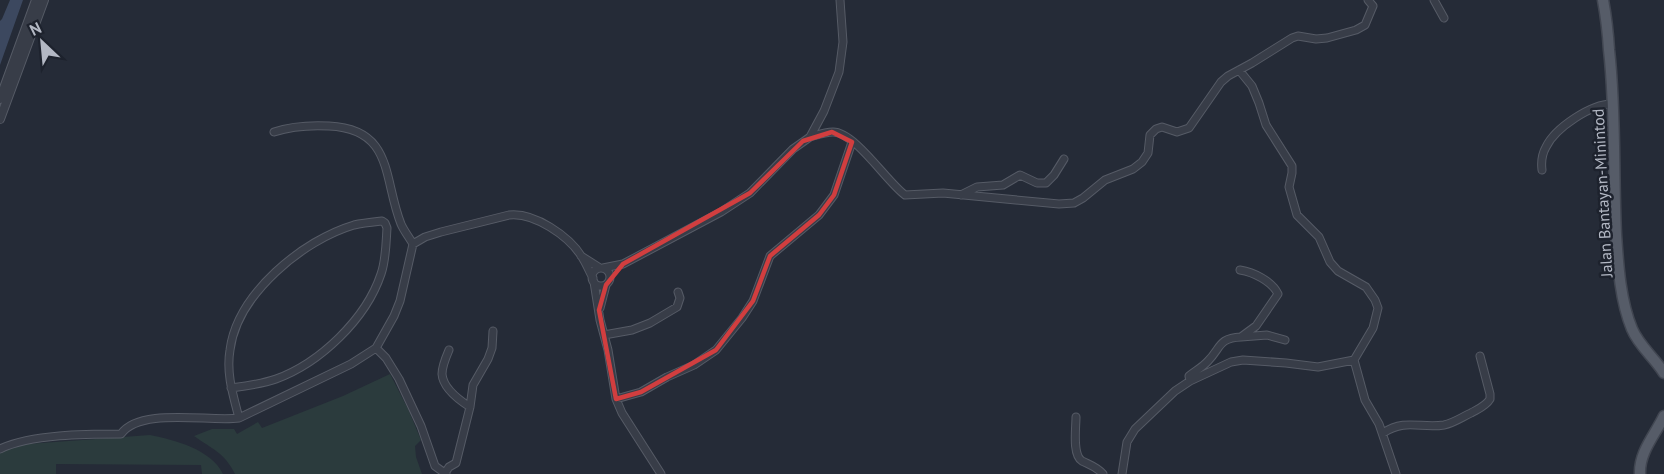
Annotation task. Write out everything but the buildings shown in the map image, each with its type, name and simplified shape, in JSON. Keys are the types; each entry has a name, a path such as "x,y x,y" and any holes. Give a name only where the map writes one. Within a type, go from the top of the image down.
{"main road":[{"name":"Jalan Bantayan-Minintod","path":"1603,0 1613,104 1617,249 1622,291 1633,331 1643,348 1664,373"},
{"path":"1641,474 1643,454 1664,416"}],"street":[{"path":"0,99 36,0"},
{"path":"0,119 44,0"},
{"path":"810,137 824,111 839,72 843,42 840,0"},
{"path":"593,280 594,272 623,264 721,212 750,193 792,149 810,137 836,132 866,153 905,195 943,193 1059,204 1074,203 1105,180 1134,169 1142,162 1148,153 1150,135 1156,129 1162,127 1177,132 1189,128 1221,82 1239,70 1292,38 1298,36 1327,38 1356,30 1365,25 1372,6 1368,0"},
{"path":"1434,0 1444,18"},
{"path":"1239,70 1252,86 1266,125 1292,166 1289,192 1297,214 1319,237 1330,262 1338,271 1366,287 1376,300 1378,308 1373,328 1354,360 1365,400 1383,433 1396,474"},
{"path":"1542,170 1542,159 1546,146 1557,131 1591,109 1613,104"},
{"path":"0,449 27,440 121,434 128,426 148,420 188,417 239,418 351,364 376,348 400,301 412,244 401,224 384,161 371,142 361,133 351,129 317,125 288,127 274,132"},
{"path":"616,399 641,392 694,365 716,350 753,301 770,256 819,214 834,195 852,142"},
{"path":"961,195 977,188 1003,185 1020,175 1037,183 1046,183 1052,179 1064,159"},
{"path":"412,244 441,232 517,214 541,222 556,231 581,256 607,270 610,274 599,310"},
{"path":"231,388 275,380 295,370 321,353 355,322 381,273 387,228 385,223 382,221 356,225 327,236 307,247 270,277 258,292 237,323 230,349 228,365 231,388 239,418"},
{"path":"581,256 593,280 616,399 622,413 661,474"},
{"path":"593,280 600,286 608,283 623,264"},
{"path":"1239,270 1267,281 1277,290 1278,294 1256,326 1241,337"},
{"path":"604,335 632,330 650,323 677,307 680,298 678,292"},
{"path":"376,348 386,358 399,379 421,426 435,466 446,474 449,467 456,463 473,385 488,359 492,348 493,331"},
{"path":"1190,381 1189,376 1207,363 1223,341 1235,337 1267,335 1285,340"},
{"path":"449,350 442,374 444,382 470,407"},
{"path":"1383,433 1400,425 1443,425 1456,421 1486,404 1490,399 1490,394 1480,356"},
{"path":"1122,474 1127,442 1136,429 1175,391 1190,381 1231,362 1243,360 1318,367 1354,360"},
{"path":"1076,417 1077,456 1103,474"}],"highlighted area":[{"path":"832,132 852,142 834,195 819,215 770,256 753,301 716,350 641,392 616,399 599,310 606,285 623,264 750,193 803,141"}],"shaded area":[{"path":"390,374 421,440 415,446 422,474 235,474 222,456 194,436 212,429 234,429 237,434 258,422 262,428 343,396"},
{"path":"150,435 180,443 201,452 217,465 223,474 202,474 201,465 56,464 56,474 0,474 0,453 11,447"}],"water":[{"path":"10,0 23,0 0,65 0,21"}]}
